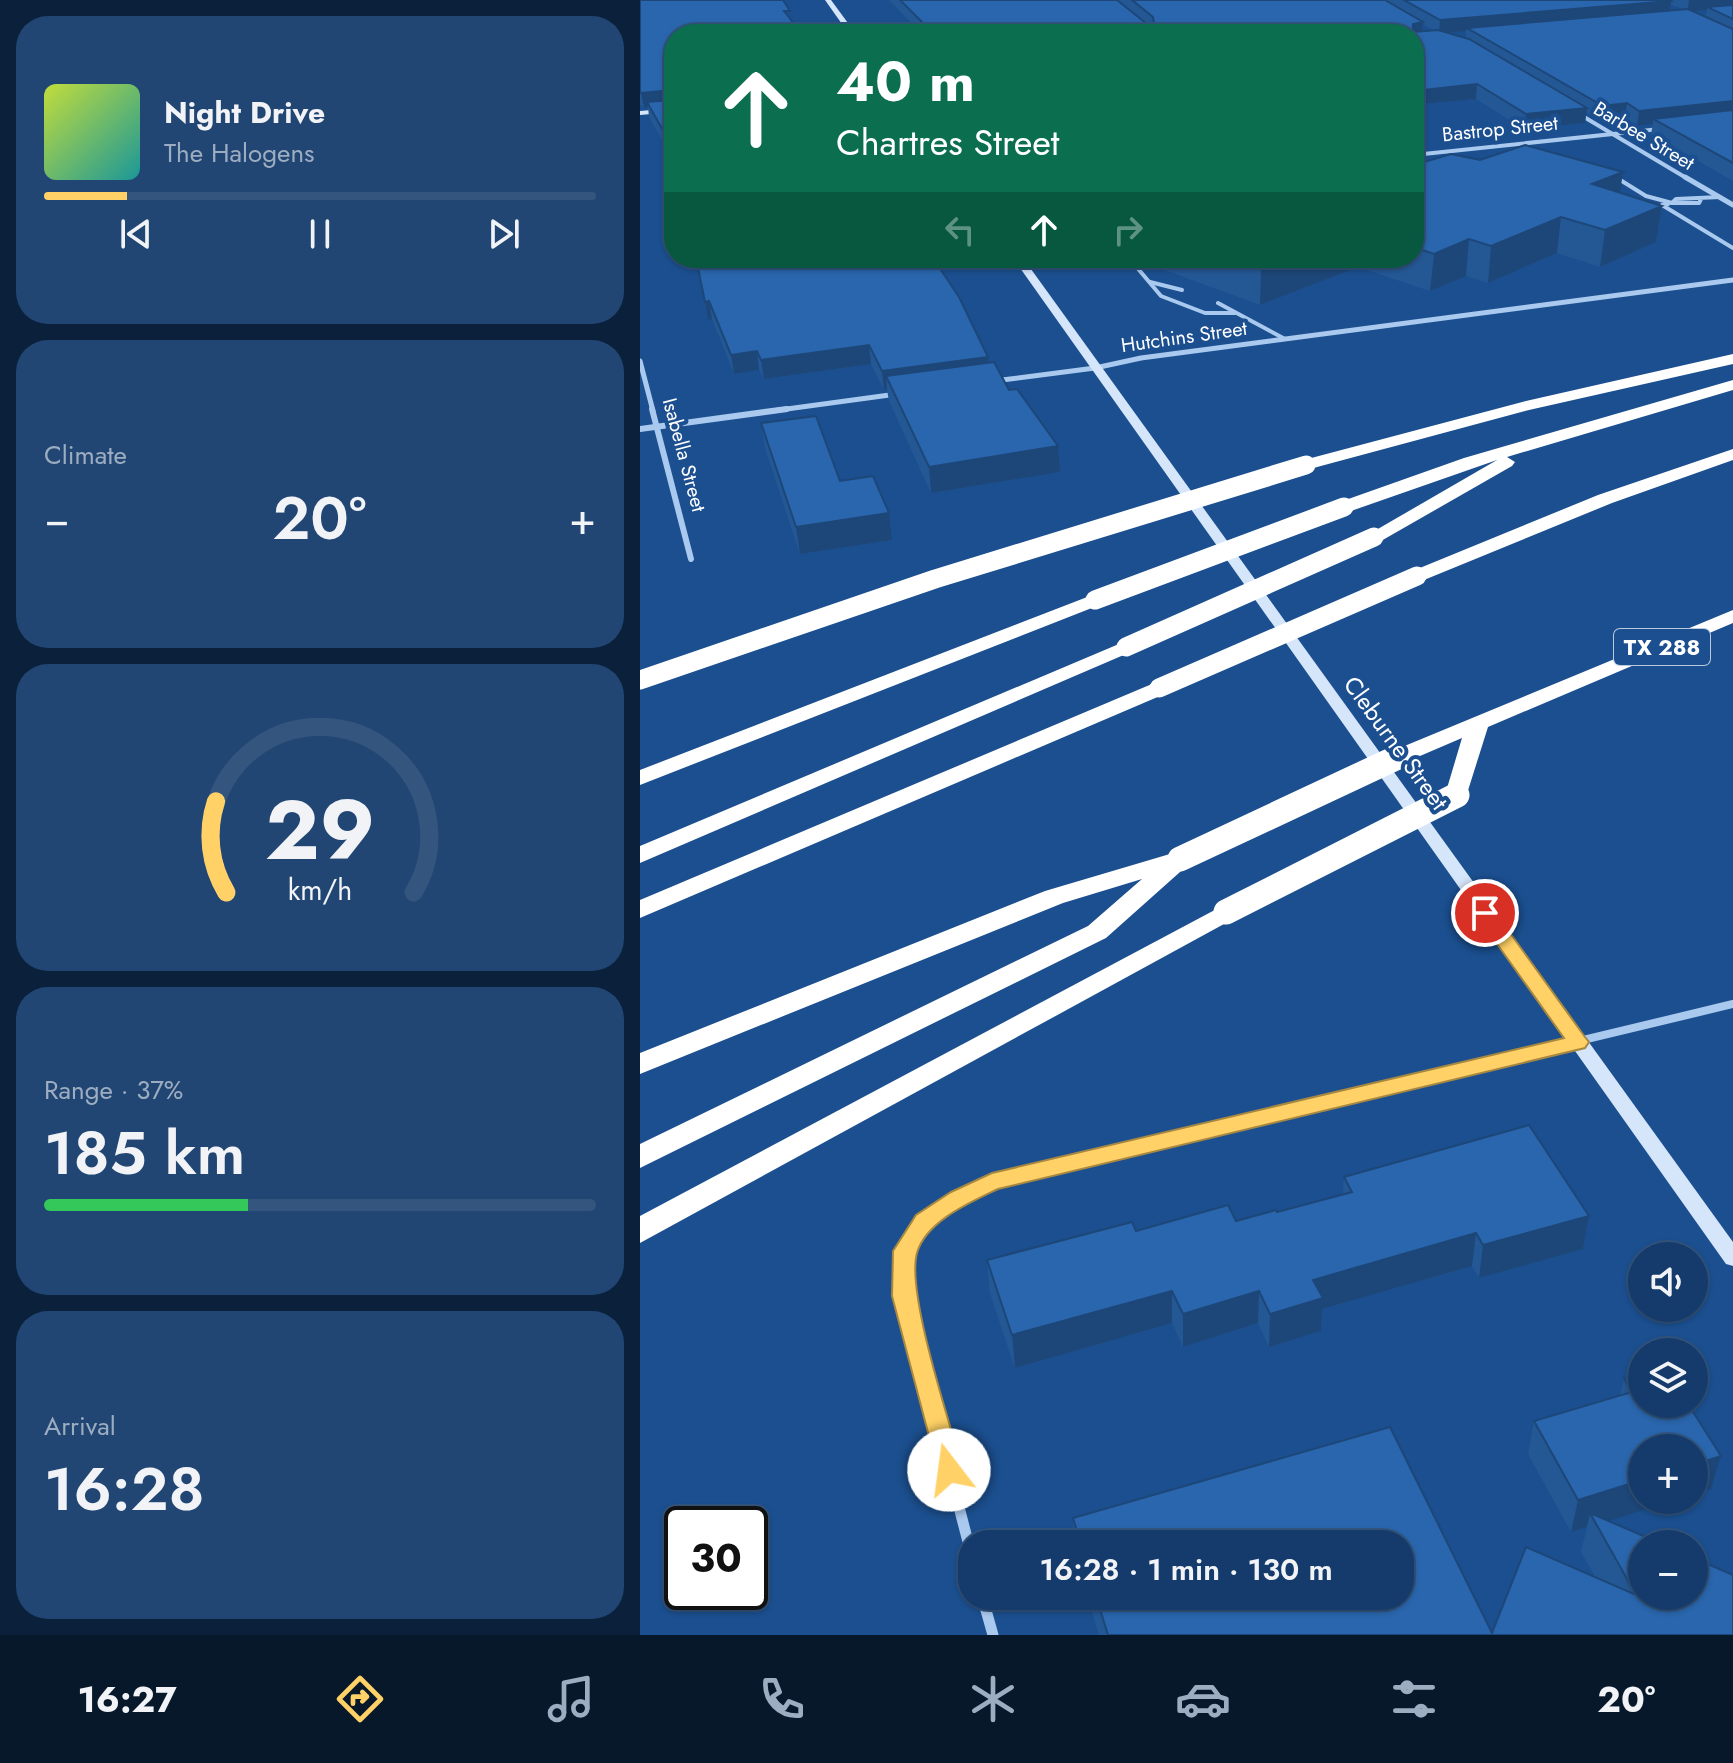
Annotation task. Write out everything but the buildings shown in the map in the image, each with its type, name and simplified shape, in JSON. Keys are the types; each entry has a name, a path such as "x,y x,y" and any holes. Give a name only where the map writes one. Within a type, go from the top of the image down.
{"highway":[{"path":"640,680 935,579 1306,465 1512,409 1733,359"},
{"path":"640,778 1095,600 1441,472 1733,385"},
{"path":"640,855 1374,537 1536,444"},
{"path":"640,910 1417,576 1605,499 1733,454"},
{"name":"TX 288","path":"1477,725 1733,616"},
{"path":"640,1064 1054,897 1180,859 1398,757 1477,725"},
{"path":"640,1231 1226,912 1457,795 1477,725"},
{"path":"640,1157 1097,932 1180,859"}],"main road":[{"path":"828,0 846,24"},
{"path":"640,113 664,111"},
{"name":"Cleburne Street","path":"1025,268 1733,1258"}],"street":[{"name":"Barbee Street","path":"1572,110 1733,205"},
{"name":"Bastrop Street","path":"1424,154 1672,127"},
{"name":"Hutchins Street","path":"987,382 1095,368 1124,360 1733,280"},
{"name":"Isabella Street","path":"640,361 691,559"},
{"path":"640,429 912,392"},
{"path":"965,1530 904,1296 905,1251 924,1222 959,1198 992,1182 1733,1004"},
{"path":"986,1610 993,1635"}],"lane":[{"path":"1608,173 1646,196 1672,203"},
{"path":"1720,197 1692,198 1662,205 1733,248"},
{"path":"1138,268 1161,296 1205,313 1235,313"},
{"path":"1150,282 1182,290"},
{"path":"1218,303 1285,339"}],"route":[{"path":"949,1470 904,1296 905,1251 924,1222 959,1198 992,1182 1578,1042 1485,913"}]}
